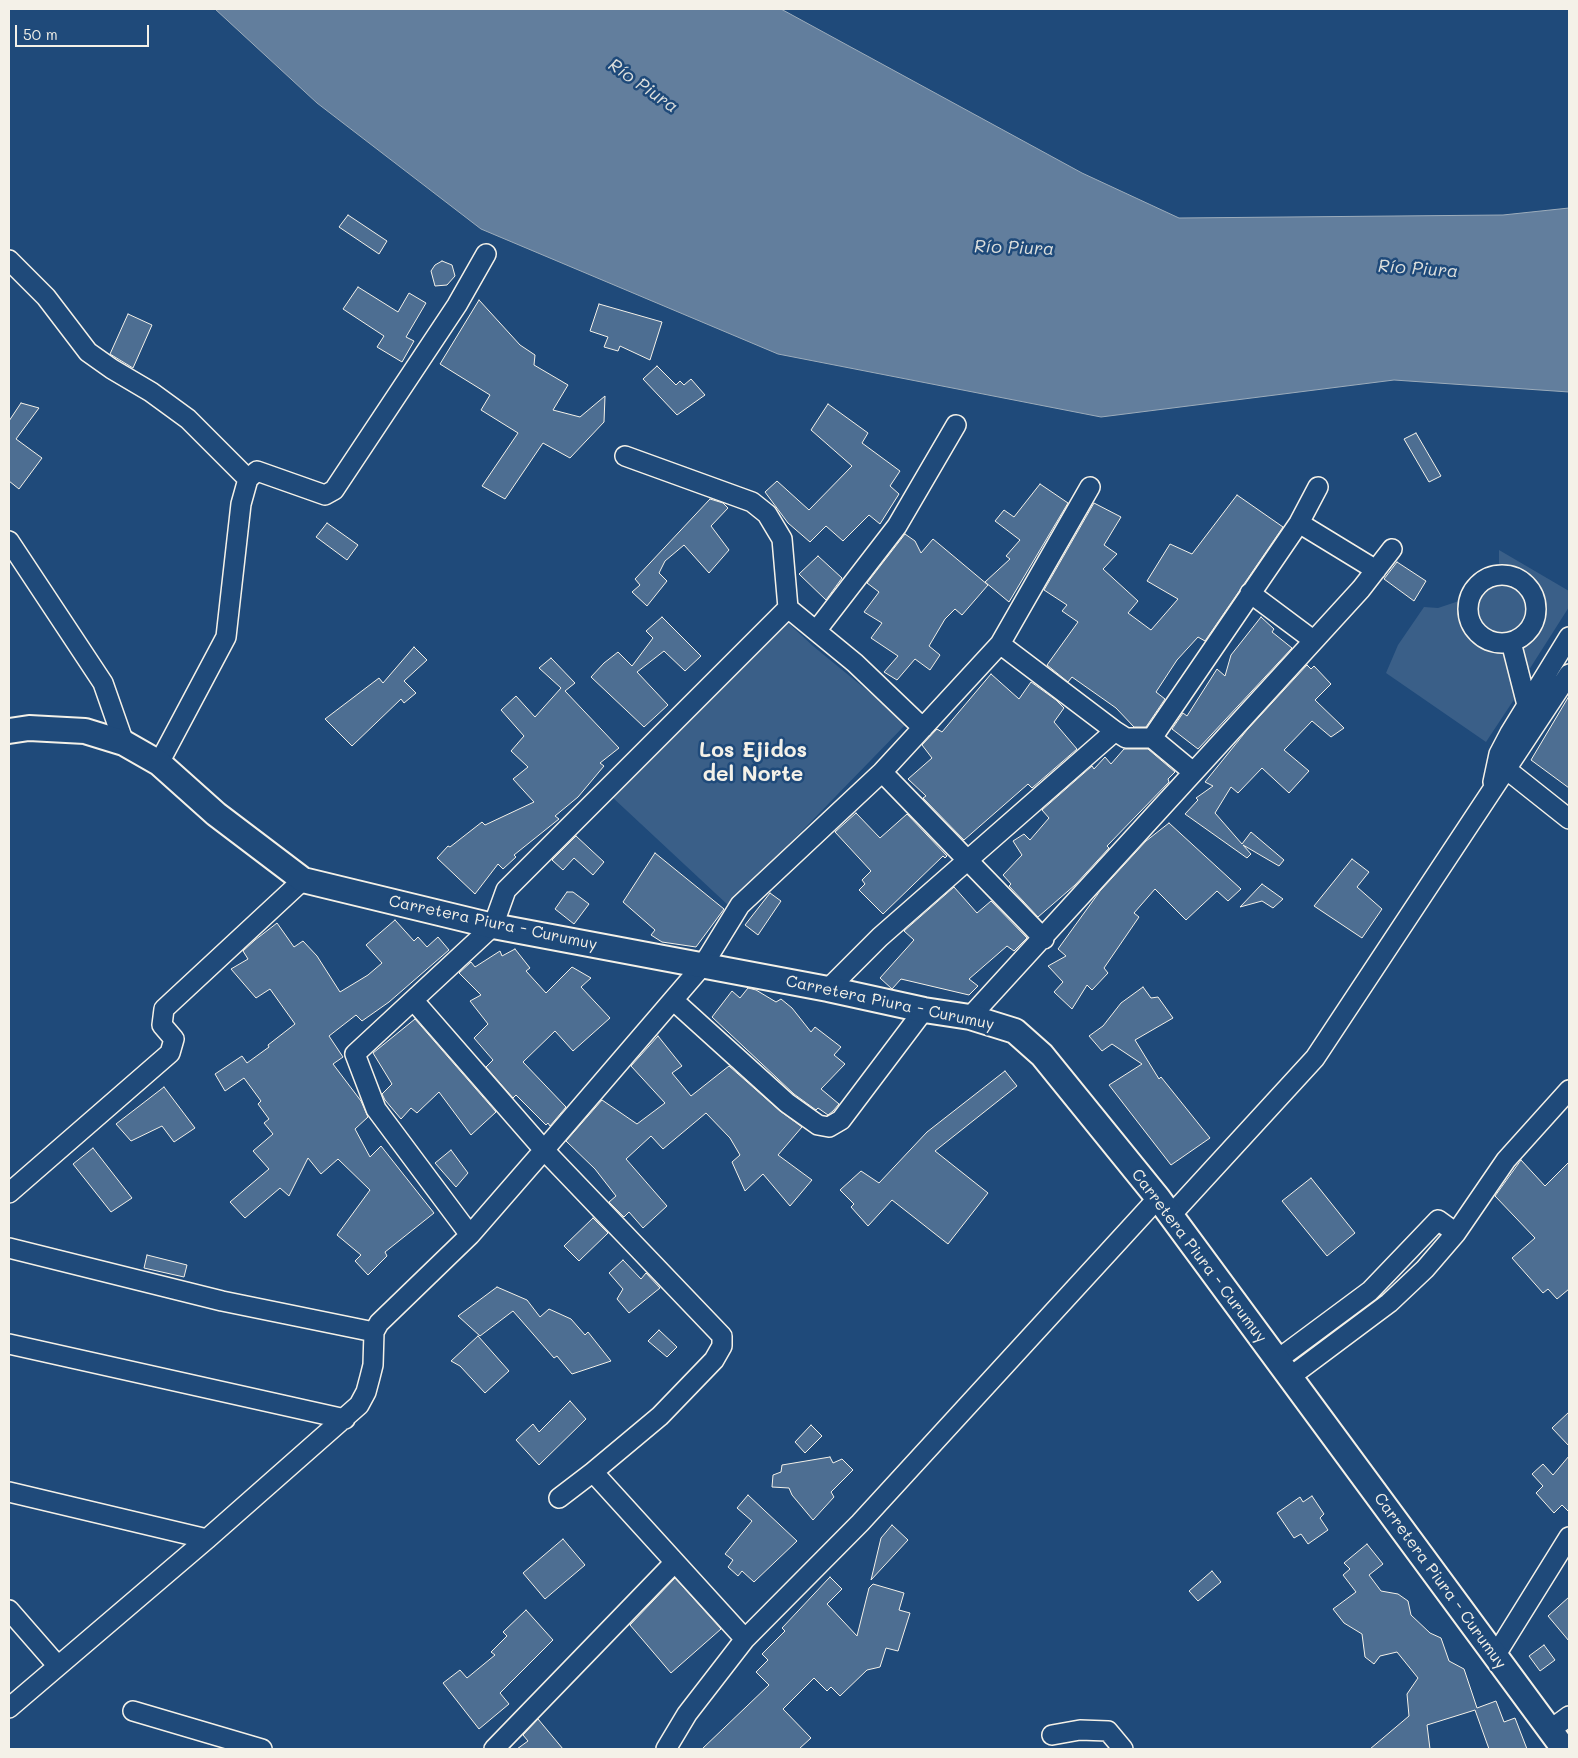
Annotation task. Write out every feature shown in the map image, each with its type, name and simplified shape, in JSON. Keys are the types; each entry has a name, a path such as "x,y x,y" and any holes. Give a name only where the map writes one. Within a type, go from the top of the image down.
{"main road":[{"name":"Carretera Piura - Curumuy","path":"9,731 29,728 85,731 124,743 159,763 216,814 303,880 493,926 828,989 924,1010 970,1017 1015,1031 1029,1042 1165,1206 1495,1656 1557,1744"}],"street":[{"path":"159,763 226,638 241,504 248,479 257,471 325,495 334,490 457,305 486,254"},
{"path":"9,260 46,297 88,352 112,370 151,392 188,419 248,479"},
{"path":"816,631 897,526 956,425"},
{"path":"625,456 752,502 767,514 782,539 788,608 856,663 922,728"},
{"path":"9,1708 57,1665 207,1539 359,1405 366,1392 373,1365 374,1332 379,1323 470,1235 544,1150 703,965 740,905 882,772 1000,644 1090,486"},
{"path":"1152,738 1299,523 1318,487"},
{"path":"1299,523 1376,570"},
{"path":"9,541 103,683 124,743"},
{"path":"970,1017 1044,939 1376,570 1392,549"},
{"path":"1250,593 1313,640"},
{"path":"470,1235 376,1109 355,1054 414,1002 493,926 506,890 788,608"},
{"path":"1492,791 1499,754 1569,637"},
{"path":"1511,642 1527,705"},
{"path":"1000,644 1115,731 1126,738 1152,738 1193,772"},
{"path":"666,1749 687,1714 745,1639 860,1523 1165,1206 1314,1058 1569,674"},
{"path":"828,989 880,937 969,861 1115,731"},
{"path":"1506,769 1569,818"},
{"path":"882,772 1044,939"},
{"path":"9,1193 170,1053 174,1039 162,1025 164,1008 303,880"},
{"path":"673,1000 788,1103 818,1126 829,1127 841,1120 924,1010"},
{"path":"414,1002 544,1150 722,1336 722,1346 714,1360 660,1416 559,1498"},
{"path":"1284,1368 1385,1306 1425,1269 1456,1233 1506,1160 1569,1090"},
{"path":"1284,1368 1370,1291 1438,1220 1456,1233"},
{"path":"9,1248 222,1301 374,1332"},
{"path":"1370,1291 1385,1306"},
{"path":"9,1344 345,1419"},
{"path":"593,1472 745,1639"},
{"path":"9,1492 207,1539"},
{"path":"1495,1656 1569,1537"},
{"path":"494,1749 675,1562"},
{"path":"9,1610 57,1665"},
{"path":"133,1712 262,1749"},
{"path":"1557,1744 1569,1716"},
{"path":"1052,1735 1080,1730 1108,1731 1123,1749"}],"shaded area":[{"path":"1499,550 1569,591 1569,607 1527,673 1519,643 1528,637 1537,623 1539,602 1534,586 1499,564"},
{"path":"1495,580 1507,580 1517,584 1525,592 1529,608 1525,624 1517,632 1507,636 1495,636 1485,632 1477,624 1473,614 1473,602 1477,592 1485,584"},
{"path":"1459,601 1460,622 1475,640 1502,653 1509,663 1517,695 1486,742 1386,673 1398,645 1424,607 1438,608"},
{"path":"784,619 813,646 907,723 729,906 611,796"}],"water":[{"name":"Río Piura","path":"215,9 781,9 1082,173 1179,218 1503,215 1569,208 1569,392 1394,380 1101,417 778,354 481,229 317,103"}],"building":[{"path":"348,215 387,241 379,254 339,227"},
{"path":"442,261 452,265 455,276 447,285 435,286 431,271 435,265"},
{"path":"358,287 398,312 409,293 426,303 406,337 414,341 402,362 377,347 384,336 343,309"},
{"path":"479,300 520,345 535,355 534,365 568,385 553,410 580,417 605,396 604,422 570,458 543,443 505,499 482,486 518,433 481,410 490,395 440,364"},
{"path":"599,304 662,322 650,360 620,346 618,351 604,347 608,337 590,331"},
{"path":"128,314 152,325 133,368 110,354"},
{"path":"657,366 676,385 680,381 684,385 691,379 705,395 677,415 643,379"},
{"path":"21,403 39,408 16,439 42,458 19,489 9,481 9,421"},
{"path":"828,404 868,433 862,443 900,471 890,486 899,494 880,524 869,515 843,541 826,526 810,542 788,523 765,492 777,481 809,510 852,466 811,430"},
{"path":"1416,433 1441,476 1429,482 1404,439"},
{"path":"1040,484 1068,503 1009,602 985,582 1010,559 1006,556 1020,540 995,521 1004,510 1014,517"},
{"path":"1237,495 1283,527 1205,641 1198,637 1177,660 1156,692 1165,699 1146,727 1134,727 1116,708 1072,677 1068,682 1047,665 1078,622 1062,611 1067,605 1044,590 1094,503 1121,517 1104,545 1117,554 1103,569 1138,601 1128,613 1151,630 1178,599 1147,581 1170,544 1192,554"},
{"path":"710,499 723,503 728,508 711,526 729,550 709,573 684,545 665,561 659,573 667,581 647,606 632,592 640,585 635,579"},
{"path":"327,523 358,545 347,560 316,537"},
{"path":"905,534 915,541 921,553 933,539 988,585 962,615 955,609 945,619 929,646 940,655 930,670 915,659 897,680 884,672 898,656 871,638 882,623 864,612 879,592 867,583"},
{"path":"818,556 842,578 826,600 799,574"},
{"path":"1397,562 1426,581 1414,601 1384,579"},
{"path":"662,617 701,656 685,671 664,651 637,672 668,705 644,727 591,677 618,652 632,666 653,638 646,631"},
{"path":"1261,617 1274,629 1272,632 1292,648 1198,749 1172,729 1183,713 1187,716 1217,669 1225,676 1231,655"},
{"path":"414,647 427,660 404,681 416,693 404,703 401,699 352,746 325,719 379,678 383,683"},
{"path":"551,658 575,683 565,691 619,748 600,763 604,766 578,797 555,816 559,819 514,855 516,857 503,869 498,864 475,894 437,858 448,846 450,847 482,822 485,825 534,802 513,779 528,767 511,751 524,736 501,710 516,696 535,717 561,688 539,668"},
{"path":"1307,665 1311,669 1314,666 1331,684 1315,700 1344,728 1331,737 1312,721 1284,750 1309,771 1289,793 1262,768 1238,793 1231,787 1215,813 1242,844 1251,832 1284,860 1279,866 1243,845 1251,854 1247,858 1185,814 1198,800 1196,798 1213,786 1205,782 1247,730"},
{"path":"991,674 1019,699 1031,682 1056,700 1064,708 1054,722 1077,749 1032,788 1028,784 964,840 923,798 926,796 908,779 932,758 922,745 937,729 942,732"},
{"path":"1569,696 1569,788 1531,760"},
{"path":"1124,749 1148,749 1175,772 1168,779 1169,782 1107,846 1109,848 1075,885 1038,917 1009,886 1011,884 1003,875 1022,855 1013,841 1024,834 1030,840 1049,818 1042,810 1092,766 1094,769 1105,757 1111,764"},
{"path":"856,813 880,838 907,814 947,856 945,858 943,856 883,914 859,890 865,884 862,880 871,871 835,832"},
{"path":"1169,823 1241,889 1228,901 1217,891 1186,920 1155,889 1134,913 1139,917 1104,968 1108,973 1092,990 1087,985 1072,1009 1054,992 1063,982 1048,966 1066,956 1058,949 1100,891 1146,841"},
{"path":"576,836 604,862 593,875 574,858 563,870 552,860"},
{"path":"655,853 724,909 696,947 662,942 651,935 655,930 623,902"},
{"path":"1352,859 1369,872 1357,887 1382,909 1362,938 1314,906"},
{"path":"1262,884 1283,899 1273,908 1262,901 1240,907"},
{"path":"954,887 977,913 991,901 1027,938 1014,951 1007,946 969,979 978,986 969,995 901,979 892,989 880,978 914,940 904,931"},
{"path":"567,892 573,892 589,904 574,924 555,909"},
{"path":"770,893 781,901 758,935 745,925"},
{"path":"395,920 414,941 418,937 427,947 438,937 449,950 389,1002 362,1021 356,1015 329,1036 343,1057 333,1064 361,1101 368,1117 355,1129 370,1157 381,1146 434,1213 385,1252 387,1256 368,1275 355,1261 361,1255 337,1235 370,1190 338,1159 321,1174 308,1158 289,1196 280,1188 245,1218 230,1202 269,1169 253,1151 273,1134 264,1123 269,1119 258,1104 261,1101 244,1078 225,1091 215,1074 242,1056 247,1063 295,1024 270,989 256,998 231,969 248,959 243,951 255,940 277,923 294,947 303,941 317,956 340,992 368,975 382,963 366,945"},
{"path":"515,949 530,968 526,971 546,993 572,967 591,978 581,987 610,1018 573,1051 555,1031 523,1062 566,1107 550,1126 548,1123 546,1125 516,1095 513,1098 486,1067 493,1060 474,1038 488,1024 470,1001 481,995 459,973 471,962 475,967 500,951 502,956"},
{"path":"1143,987 1151,998 1158,997 1173,1018 1135,1040 1159,1079 1161,1077 1210,1138 1171,1165 1109,1085 1142,1064 1112,1044 1102,1051 1089,1036 1103,1026 1121,1003"},
{"path":"748,988 756,990 776,1002 781,999 792,1008 811,1032 815,1027 841,1047 834,1055 845,1064 821,1089 839,1104 828,1115 818,1108 816,1110 794,1094 712,1017 732,991 740,998"},
{"path":"415,1019 496,1112 471,1135 439,1092 417,1113 411,1108 401,1119 382,1094 392,1084 373,1053"},
{"path":"658,1036 682,1066 672,1073 691,1096 729,1066 780,1111 802,1127 778,1155 812,1180 790,1206 763,1174 745,1191 732,1162 740,1155 730,1138 706,1113 663,1149 651,1136 626,1159 667,1206 643,1228 629,1212 624,1217 609,1202 616,1196 595,1169 566,1141 602,1100 637,1124 665,1103 631,1066"},
{"path":"1005,1071 1017,1086 935,1151 988,1193 948,1244 892,1200 868,1226 851,1207 854,1204 840,1190 861,1171 879,1183 927,1132"},
{"path":"164,1087 195,1128 174,1142 162,1126 131,1141 116,1124"},
{"path":"93,1148 132,1198 111,1212 73,1164"},
{"path":"451,1150 468,1173 456,1187 435,1163"},
{"path":"1521,1160 1545,1186 1569,1162 1569,1289 1557,1299 1548,1289 1543,1293 1512,1258 1535,1238 1495,1196"},
{"path":"1311,1178 1355,1233 1327,1256 1282,1201"},
{"path":"593,1218 608,1233 579,1261 564,1246"},
{"path":"147,1255 187,1265 184,1277 144,1268"},
{"path":"623,1260 641,1279 646,1273 660,1288 629,1313 617,1299 623,1289 609,1273"},
{"path":"497,1287 527,1300 540,1317 549,1309 571,1319 585,1335 588,1332 611,1361 572,1374 557,1356 554,1358 513,1311 480,1336 458,1316"},
{"path":"659,1330 677,1347 667,1357 648,1341"},
{"path":"478,1336 509,1371 485,1393 460,1366 451,1361"},
{"path":"570,1401 586,1419 539,1465 516,1440 533,1424 539,1432"},
{"path":"1569,1412 1569,1446 1552,1428"},
{"path":"811,1425 822,1436 805,1453 795,1442"},
{"path":"1569,1456 1569,1512 1562,1505 1554,1513 1536,1493 1543,1486 1532,1474 1543,1464 1553,1475"},
{"path":"830,1457 833,1463 842,1459 853,1470 831,1492 834,1497 813,1520 792,1495 789,1488 772,1487 773,1475 781,1472 782,1465"},
{"path":"748,1495 797,1541 754,1582 742,1571 738,1576 728,1567 733,1560 725,1554 752,1521 737,1508"},
{"path":"1312,1496 1324,1514 1320,1518 1328,1530 1308,1544 1301,1534 1294,1538 1277,1513 1300,1497 1303,1502"},
{"path":"892,1525 908,1540 871,1580 881,1538"},
{"path":"563,1539 585,1565 545,1599 523,1573"},
{"path":"1367,1544 1383,1564 1369,1575 1381,1591 1398,1594 1408,1601 1411,1615 1430,1633 1441,1638 1449,1661 1464,1669 1477,1708 1496,1701 1504,1722 1515,1718 1527,1749 1489,1749 1475,1710 1427,1725 1430,1749 1370,1749 1409,1716 1407,1694 1418,1678 1397,1652 1380,1656 1374,1664 1365,1657 1362,1634 1344,1623 1333,1609 1356,1592 1343,1575 1350,1569 1344,1563"},
{"path":"1212,1571 1221,1582 1198,1601 1189,1591"},
{"path":"830,1577 842,1589 827,1604 857,1636 869,1588 873,1584 904,1593 899,1610 910,1613 898,1651 886,1648 880,1667 867,1670 840,1696 831,1687 827,1691 814,1678 783,1709 811,1738 799,1749 702,1749 769,1685 756,1672 768,1660 762,1654 785,1631 782,1628"},
{"path":"675,1578 721,1629 671,1673 630,1625"},
{"path":"1569,1597 1569,1641 1548,1616"},
{"path":"526,1610 553,1640 500,1693 509,1704 479,1729 443,1683 460,1670 467,1678 495,1655 491,1652 507,1636 503,1632"},
{"path":"1544,1645 1555,1660 1540,1671 1529,1656"},
{"path":"538,1719 563,1749 517,1749 528,1741 523,1735"}],"district":[{"name":"Los Ejidos del Norte","path":"753,763"}]}
